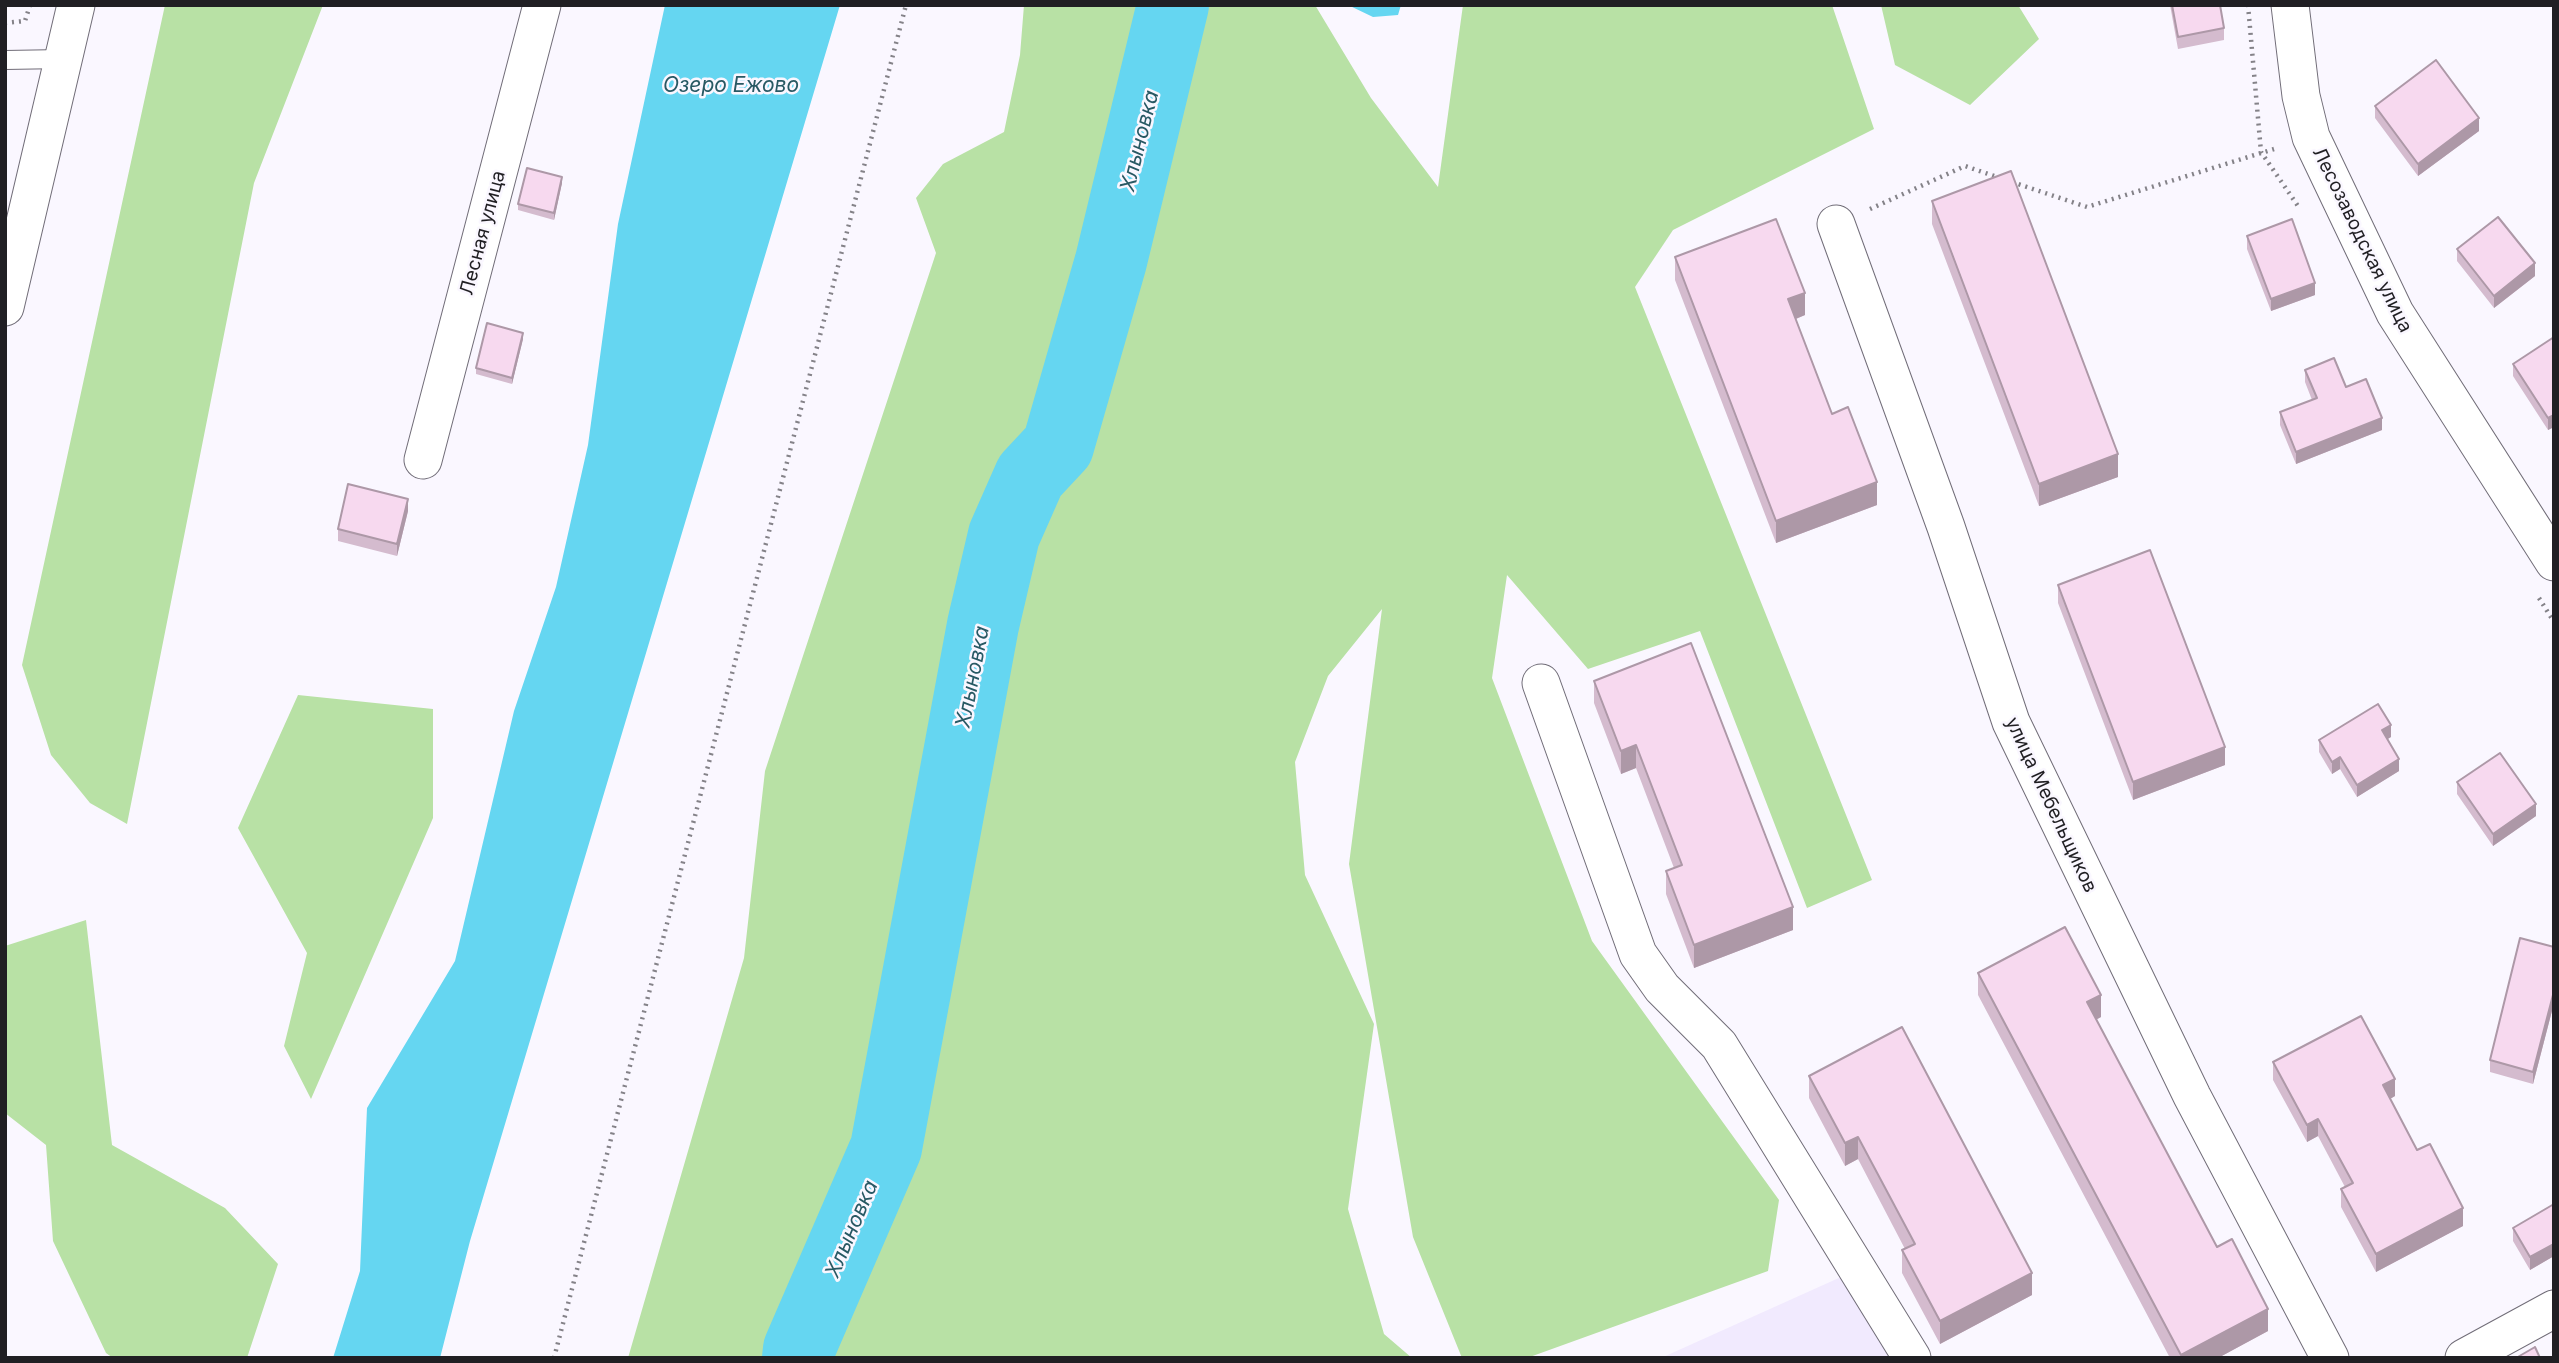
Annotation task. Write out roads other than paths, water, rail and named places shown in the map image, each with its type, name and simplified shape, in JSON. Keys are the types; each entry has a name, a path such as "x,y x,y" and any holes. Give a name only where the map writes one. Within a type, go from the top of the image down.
{"street":[{"path":"5,307 76,5"},
{"name":"Лесная улица","path":"424,460 542,5"},
{"name":"Лесозаводская улица","path":"2290,5 2295,60 2311,136 2395,313 2554,562"},
{"name":"улица Мебельщиков","path":"1836,224 1946,527 2011,722 2192,1096 2330,1358"},
{"path":"1541,683 1638,954 1662,988 1719,1045 1912,1358"},
{"path":"2464,1358 2554,1309"}],"lane":[{"path":"5,60 62,60"}],"water":[{"name":"Озеро Ежово","path":"665,5 840,5 470,1241 440,1358 333,1358 360,1271 367,1108 455,961 514,711 556,587 588,445 618,224"},
{"path":"1348,5 1401,5 1398,15 1373,17"}],"waterway":[{"name":"Хлыновка","path":"798,1358 799,1349 886,1148 983,625 1004,535 1030,476 1058,446 1111,261 1173,5"}]}
